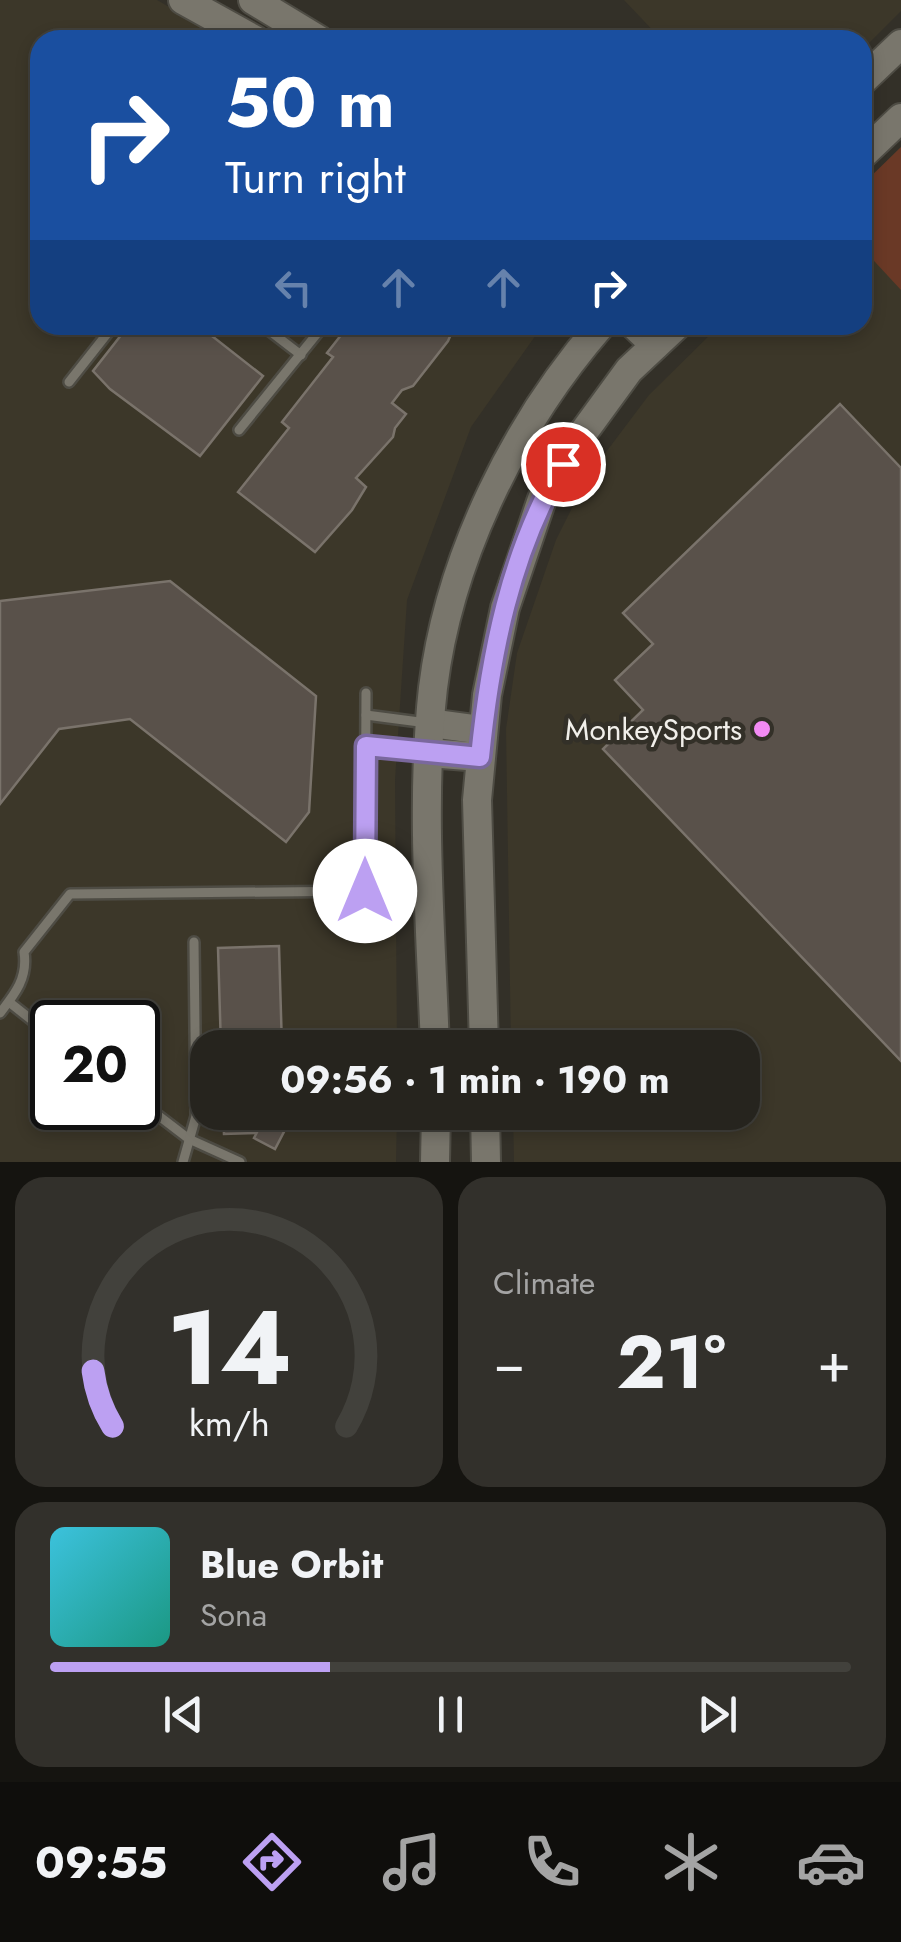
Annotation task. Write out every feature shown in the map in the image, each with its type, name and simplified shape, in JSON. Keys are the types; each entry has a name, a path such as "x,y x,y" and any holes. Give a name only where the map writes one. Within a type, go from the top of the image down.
{"main road":[{"path":"183,0 237,30"},
{"path":"253,0 303,30"},
{"path":"872,71 901,44"},
{"path":"872,146 901,118"},
{"path":"435,1030 429,752 444,630 482,516 504,470 558,380 593,335"},
{"path":"644,335 655,345"},
{"path":"483,1030 477,800 481,744 501,623 542,499 608,394 666,335"},
{"path":"430,723 481,744"},
{"path":"429,752 481,744"},
{"path":"435,1162 436,1130"},
{"path":"485,1130 486,1162"}],"lane":[{"path":"69,382 106,335"},
{"path":"275,335 301,355"},
{"path":"239,430 316,335"},
{"path":"0,1013 18,990 26,966 24,952 70,894 365,891 366,693"},
{"path":"366,715 430,723"},
{"path":"366,746 429,752"},
{"path":"184,1162 196,1116 194,942"},
{"path":"8,1002 30,1019"},
{"path":"160,1117 189,1139 240,1162"}],"shaded area":[{"path":"0,0 157,0 209,30 30,30 30,335 536,335 471,427 407,600 395,780 397,1030 190,1030 190,1130 397,1130 396,1162 0,1162"},
{"path":"624,0 901,0 901,11 872,40 872,30 652,30"},
{"path":"901,147 901,1162 514,1162 513,1130 760,1130 760,1030 511,1030 506,729 517,653 556,540 588,476 649,395 710,335 872,335 872,176"},
{"path":"901,147 901,290 872,259 872,175"}],"building":[{"path":"121,335 211,335 263,376 200,456 110,389 93,371"},
{"path":"341,335 451,335 413,386 402,390 392,403 406,414 393,437 356,478 366,487 352,510 315,552 238,492 289,428 282,422 333,357 327,353"},
{"name":"MonkeySports","path":"840,404 901,468 901,1061 603,749 643,710 615,680 653,644 623,613"},
{"path":"170,581 316,696 309,812 286,842 130,719 59,729 0,804 0,601"},
{"path":"279,946 281,1030 220,1030 218,948"},
{"path":"224,1130 258,1130 256,1133 224,1134"},
{"path":"258,1130 285,1130 275,1149 254,1138"}],"place":[{"name":"MonkeySports","path":"762,729"}],"route":[{"path":"365,891 366,746 480,757 487,694 505,608 542,499 563,464"}]}
